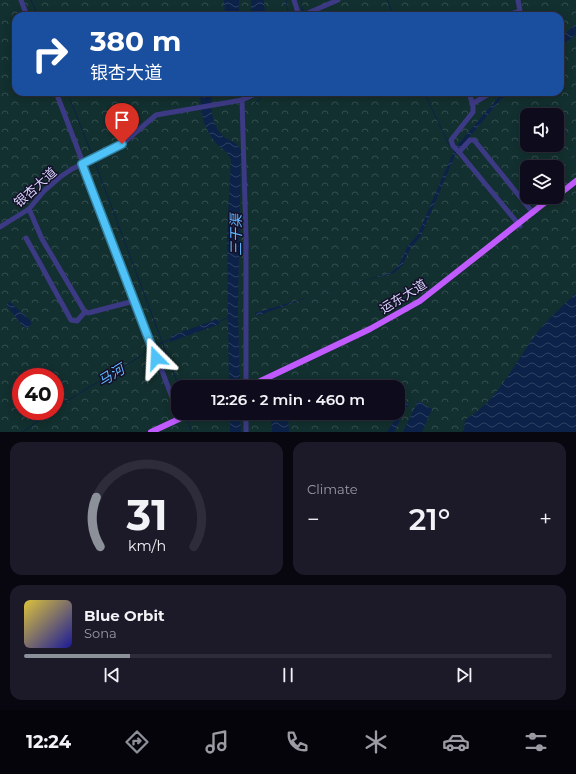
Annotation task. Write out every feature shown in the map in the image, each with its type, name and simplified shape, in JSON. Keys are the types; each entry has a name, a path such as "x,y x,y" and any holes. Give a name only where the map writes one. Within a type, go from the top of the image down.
{"main road":[{"name":"运东大道","path":"564,188 576,180"},
{"name":"运东大道","path":"564,191 576,180"},
{"name":"运东大道","path":"267,380 368,333 405,313 471,267 544,204"},
{"name":"运东大道","path":"262,380 370,329 420,301 548,204"},
{"path":"151,432 171,420"}],"street":[{"path":"20,0 25,12"},
{"path":"294,0 298,12"},
{"path":"310,12 338,0"},
{"path":"515,12 520,10 518,0"},
{"path":"57,96 171,395"},
{"name":"银杏大道","path":"0,227 29,209 44,191 60,177 132,138 150,118 156,115 191,108 242,100 250,96"},
{"path":"470,96 473,112 451,140 453,146 520,225"},
{"path":"472,104 485,96"},
{"path":"242,100 246,236 247,380"},
{"path":"459,152 470,140 474,140 533,213"},
{"path":"29,209 42,239 85,312"},
{"path":"26,238 71,320 77,321 85,312"},
{"path":"85,312 88,313 134,301"},
{"path":"246,420 246,432"}],"green space":[{"path":"0,0 576,0 576,432 0,432"},
{"path":"576,154 576,171 564,180 564,167"}],"water":[{"path":"224,0 239,0 239,12 225,12"},
{"path":"251,0 264,0 265,12 251,12"},
{"path":"576,24 576,34 564,44 564,34"},
{"name":"三干渠","path":"201,96 212,96 212,116 217,128 224,137 238,145 241,151 238,309 240,380 229,380 227,233 231,160 227,153 212,139 203,120"},
{"path":"500,96 505,96 456,153 421,236 410,249 402,266 394,273 309,297 260,315 255,315 255,313 392,272 399,265 407,247 418,234 455,148"},
{"path":"576,293 576,432 462,432 464,430 465,420 488,401 506,379 539,330"},
{"path":"10,302 31,321 31,325 27,328 23,327 6,304"},
{"path":"217,319 220,324 170,342 171,336"},
{"path":"418,401 432,409 422,432 403,432"},
{"path":"406,402 409,403 405,411"},
{"path":"230,420 240,420 241,432 230,432"},
{"path":"271,420 288,420 289,432 272,432"},
{"path":"395,420 400,420 394,432 387,432"}],"waterway":[{"path":"31,0 36,12"},
{"path":"286,0 288,12"},
{"path":"301,0 303,12"},
{"path":"387,0 392,12"},
{"path":"69,96 93,157"},
{"path":"255,103 263,96"},
{"path":"426,96 449,145 454,151"},
{"path":"94,160 176,380"},
{"name":"马河","path":"218,322 229,317"},
{"name":"马河","path":"154,346 171,339"},
{"name":"马河","path":"64,403 152,348"},
{"name":"马河","path":"23,432 40,420"},
{"path":"187,420 192,432"}],"route":[{"path":"122,144 82,164 156,358"}]}
